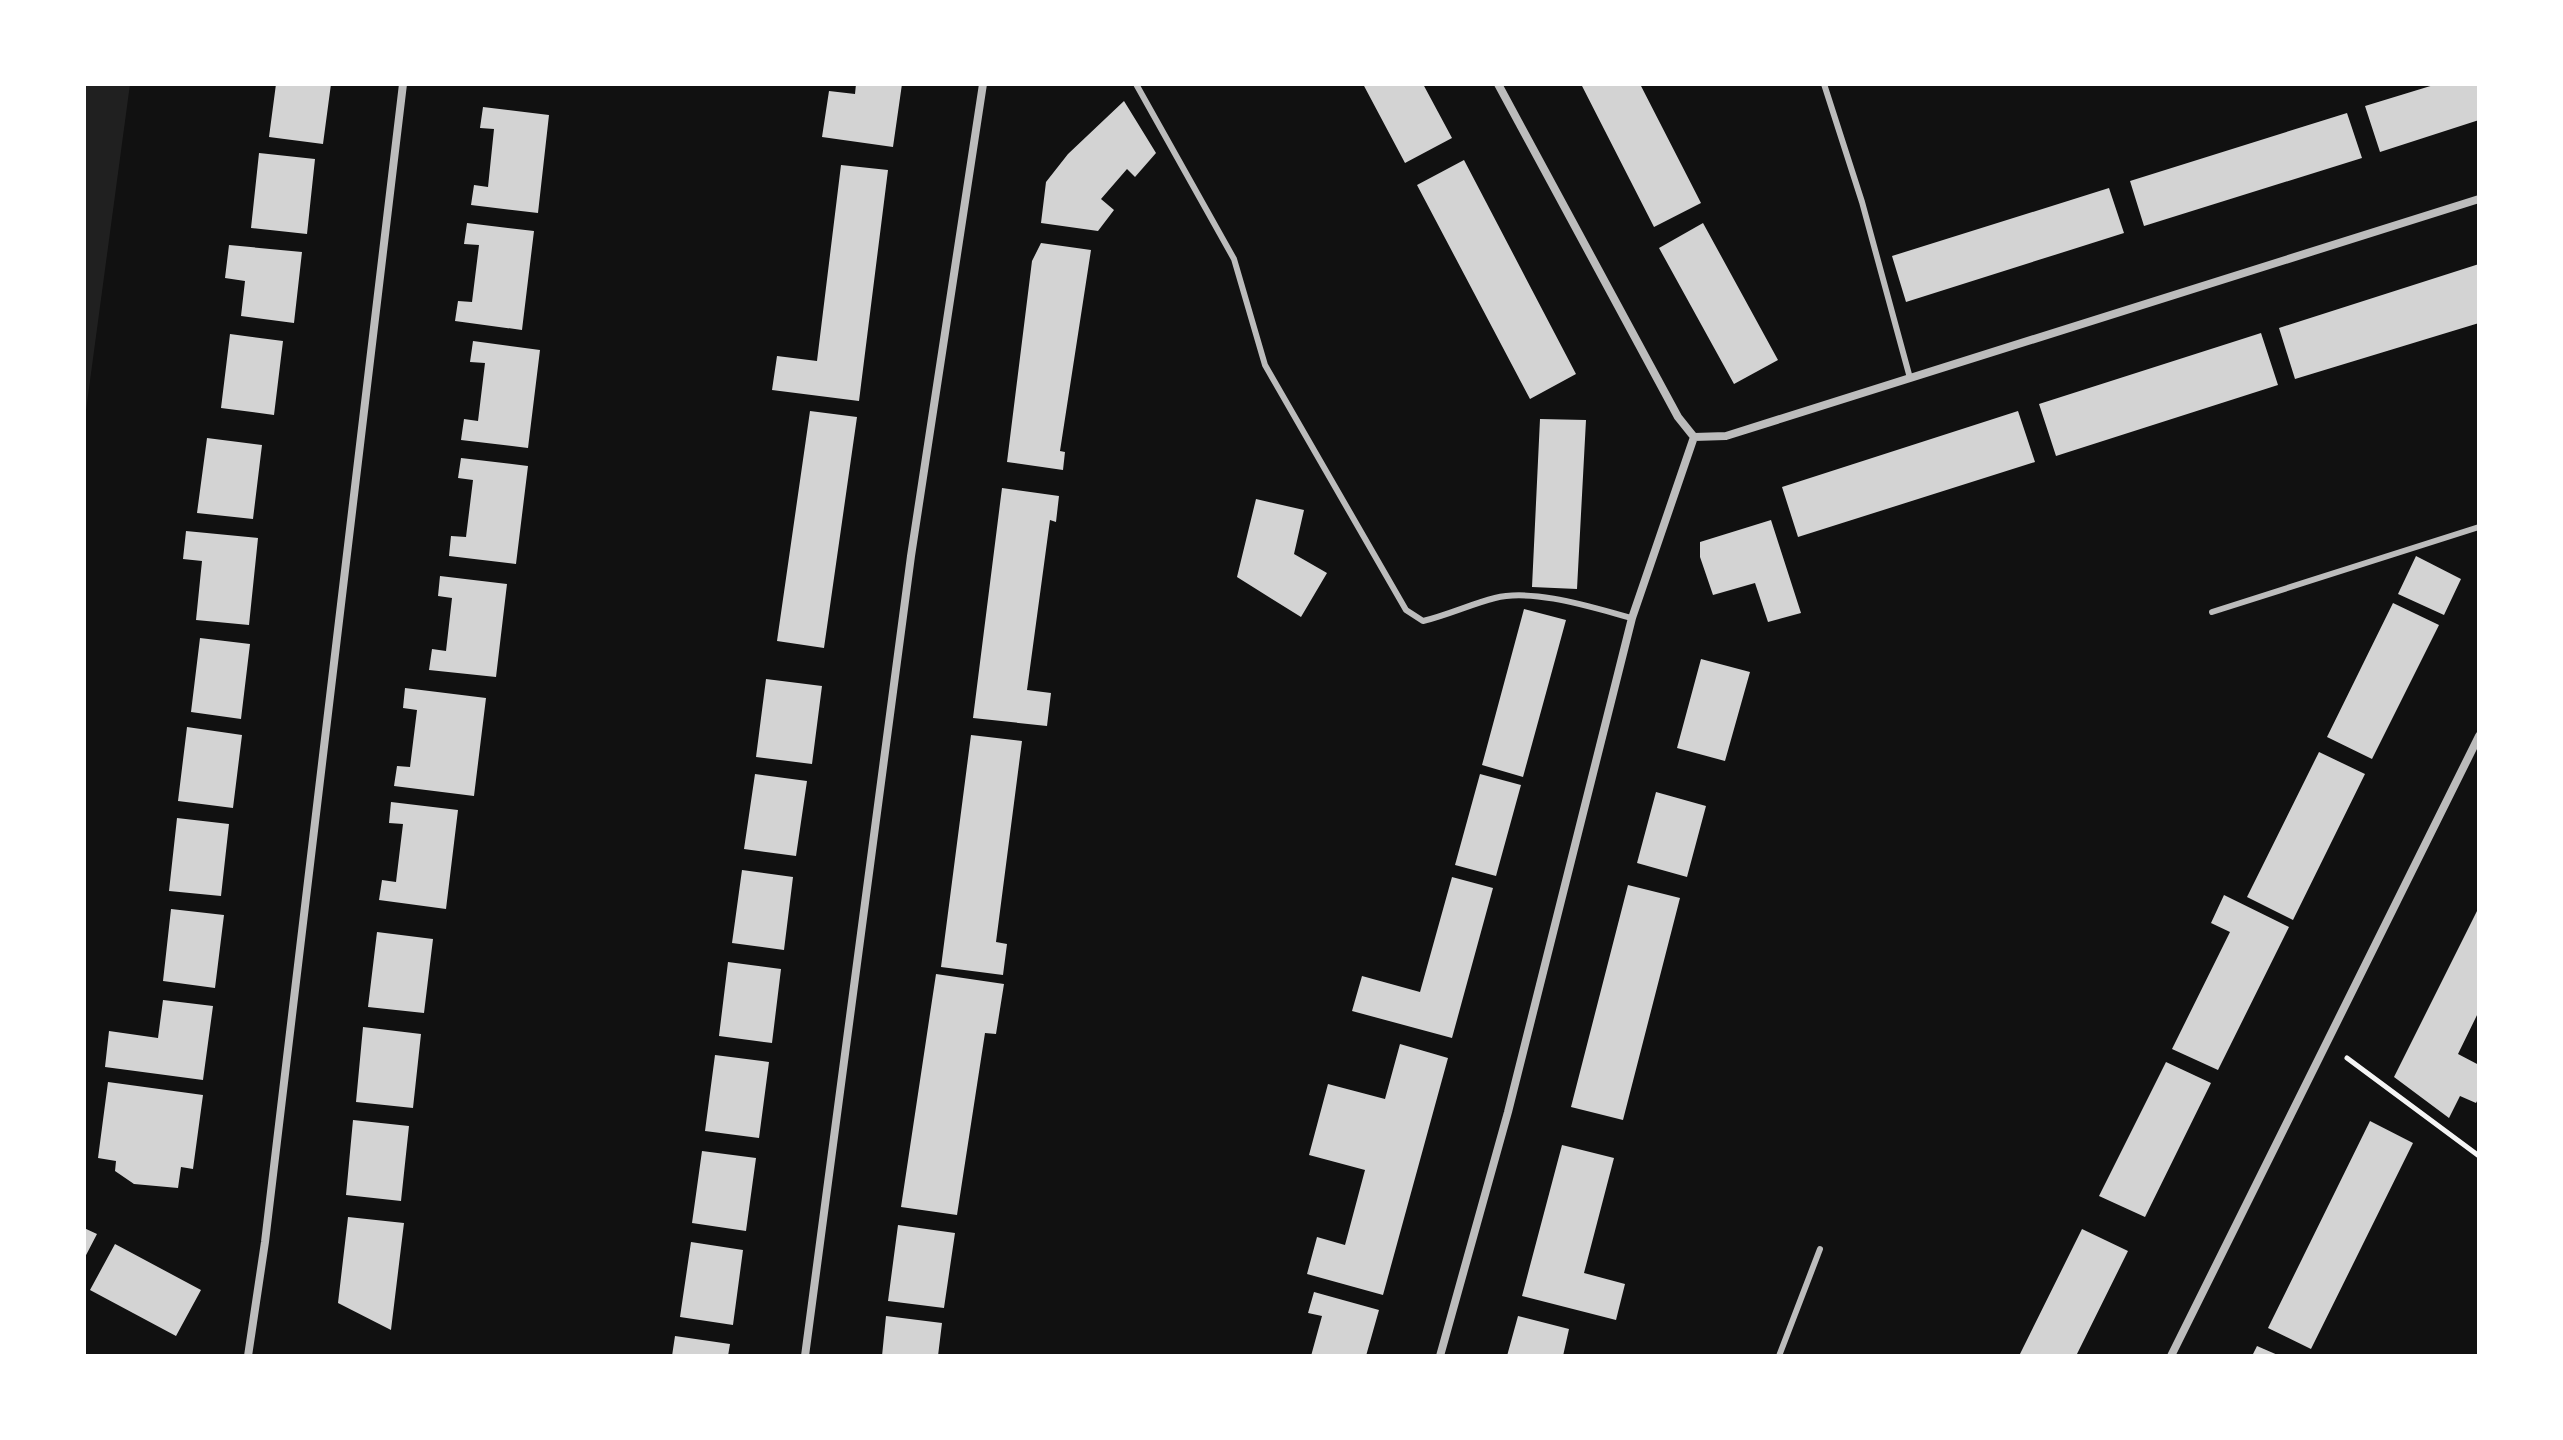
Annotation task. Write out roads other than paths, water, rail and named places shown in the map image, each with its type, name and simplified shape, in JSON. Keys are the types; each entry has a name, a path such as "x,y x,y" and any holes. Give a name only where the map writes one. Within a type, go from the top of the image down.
{"street":[{"path":"248,1356 267,1227 403,84"},
{"path":"805,1356 911,556 983,84"},
{"path":"1498,84 1678,417 1694,437"},
{"path":"1694,437 1726,436 2479,199"},
{"path":"1440,1356 1512,1096 1632,618 1694,437"},
{"path":"2171,1356 2479,736"}],"lane":[{"path":"1136,84 1234,259 1265,365 1406,610 1423,621 1498,597 1554,598 1632,618"},
{"path":"1824,84 1862,202 1910,378"},
{"path":"2212,612 2479,527"},
{"path":"1779,1356 1820,1249"}]}
